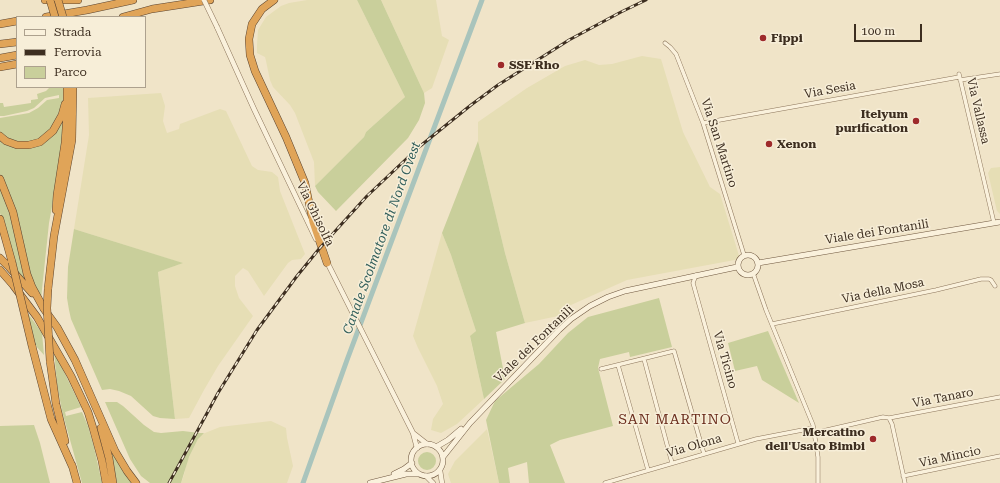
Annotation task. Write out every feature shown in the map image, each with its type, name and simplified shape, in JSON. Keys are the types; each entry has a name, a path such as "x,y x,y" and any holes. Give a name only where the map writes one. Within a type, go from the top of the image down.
{"highway":[{"path":"46,0 78,0"},
{"path":"50,0 55,16"},
{"path":"58,0 63,16"},
{"path":"52,16 133,0"},
{"path":"127,16 152,9 210,0"},
{"path":"274,0 262,9 252,24 249,39 250,55 255,71 283,130 305,183 314,226 327,263"},
{"path":"0,24 16,21"},
{"path":"0,44 16,42"},
{"path":"0,58 16,55"},
{"path":"0,67 16,64"},
{"path":"54,236 72,140 74,88"},
{"path":"67,90 65,143 57,195 47,308 50,361 56,404 77,483"},
{"path":"0,136 12,144 23,146 44,140 53,131 59,121 64,109 67,90"},
{"path":"0,179 16,224 29,281 44,309 65,342 92,397 110,442 136,483"},
{"path":"0,219 51,419 73,468"},
{"path":"0,258 44,309"},
{"path":"0,270 37,317 71,376 88,412 102,461 106,483"},
{"path":"92,397 109,458 113,483"}],"main road":[{"name":"Viale dei Fontanili","path":"758,263 997,223"},
{"path":"744,255 753,256 758,263 753,274 748,275 742,274 738,267 738,260 744,255"},
{"name":"Viale dei Fontanili","path":"436,447 448,440 470,422 571,319 585,309 599,301 625,291 685,277 738,267"},
{"name":"Viale dei Fontanili","path":"443,457 470,422"},
{"path":"370,483 406,474 423,475 435,473 440,470 443,457 441,452 436,447 427,444 417,448 413,452 412,463 416,471 423,475"},
{"path":"388,478 412,463"}],"street":[{"name":"Via Ghisolfa","path":"204,0 327,263 413,433 417,448"},
{"name":"Via San Martino","path":"665,44 676,54 703,123 744,255"},
{"name":"Via Sesia","path":"703,123 959,77 1000,74"},
{"name":"Via Vallassa","path":"959,77 997,223"},
{"path":"753,274 802,395 813,428 818,457 818,483"},
{"path":"685,277 693,283 696,275"},
{"name":"Via della Mosa","path":"772,324 931,291 984,278 991,280 994,286"},
{"name":"Via Ticino","path":"693,283 738,443"},
{"path":"601,369 674,351 704,454"},
{"path":"644,359 672,463"},
{"path":"618,365 648,470"},
{"name":"Via Tanaro","path":"814,433 883,417 889,418 1000,397"},
{"path":"889,418 892,424 905,483"},
{"name":"Via Olona","path":"605,483 756,438 813,428"},
{"name":"Via Ghisolfa","path":"413,433 427,444"},
{"name":"Via Mincio","path":"903,476 1000,456"},
{"path":"440,470 442,483"},
{"path":"423,475 433,483"}],"shaded area":[{"path":"307,0 357,0 405,97 366,132 364,137 315,186 314,162 295,113 290,105 273,87 265,57 257,53 258,30 266,17 281,6"},
{"path":"381,0 436,0 442,36 449,40 432,88 424,93"},
{"path":"642,56 661,59 683,132 710,187 720,194 740,259 627,280 571,305 558,316 525,323 505,253 478,141 478,122 527,88 565,66 585,60 599,65 612,64"},
{"path":"161,93 165,106 163,121 167,133 179,129 180,124 220,109 226,111 252,166 258,170 272,172 278,177 280,191 305,254 301,259 292,260 288,263 264,296 248,271 243,268 235,276 235,286 239,298 253,316 218,366 189,418 175,419 158,272 182,263 74,229 89,135 88,98"},
{"path":"1000,167 1000,214 997,211 988,173 991,168"},
{"path":"442,233 451,255 476,331 470,337 484,399 457,424 441,433 431,430 433,419 443,404 437,386 413,336"},
{"path":"271,421 286,428 293,466 287,483 181,483 187,461 200,435 220,427"},
{"path":"487,429 499,483 451,483 448,474 455,461"}],"green space":[{"path":"357,0 381,0 424,93 425,103 419,120 408,138 336,211 318,192 315,186 364,137 366,132 405,97"},
{"path":"49,88 65,88 62,106 51,129 39,140 25,143 12,141 0,133 0,118 29,113 38,108 47,100 59,98 59,95 45,98 34,108 27,111 4,116 0,116 0,103 3,103 4,107 31,103 31,100 38,99 37,94 46,91"},
{"path":"64,118 59,169 49,223 41,299 29,271 16,215 0,174 0,139 32,147"},
{"path":"478,141 505,253 525,323 496,332 505,379 484,399 470,336 476,331 451,255 442,233"},
{"path":"0,185 8,205 25,276 23,278 17,271 0,213"},
{"path":"74,229 183,263 158,272 175,419 153,416 131,396 119,391 110,389 102,390 71,319 69,310 67,298 68,267"},
{"path":"659,298 672,347 630,357 629,352 600,359 598,368 613,426 560,440 550,445 565,483 529,483 527,462 508,468 510,483 499,483 486,420 495,401 539,364 568,333 588,317"},
{"path":"27,312 42,333 44,355 35,345"},
{"path":"768,331 799,403 762,380 757,366 735,371 728,343"},
{"path":"54,351 81,407 65,412 66,416 82,412 94,447 102,483 82,483 62,411 57,384"},
{"path":"105,402 117,402 154,432 161,433 183,431 204,433 198,439 189,457 181,483 150,483 141,476 130,459"},
{"path":"34,425 50,483 0,483 0,426"},
{"path":"109,444 133,483 117,483"},
{"path":"423,452 431,452 436,457 434,468 431,470 423,470 418,465 418,457"}],"waterway":[{"name":"Canale Scolmatore di Nord Ovest","path":"303,483 347,360 482,0"}],"railway":[{"path":"169,483 218,393 257,330 319,249 367,196 419,147 498,85 569,40 646,0"}],"place":[{"name":"Fippi","path":"763,38"},
{"name":"SSE Rho","path":"501,65"},
{"name":"Itelyum purification","path":"916,121"},
{"name":"Xenon","path":"769,144"},
{"name":"Mercatino dell'Usato Bimbi","path":"873,439"}],"district":[{"name":"SAN MARTINO","path":"675,420"}]}
